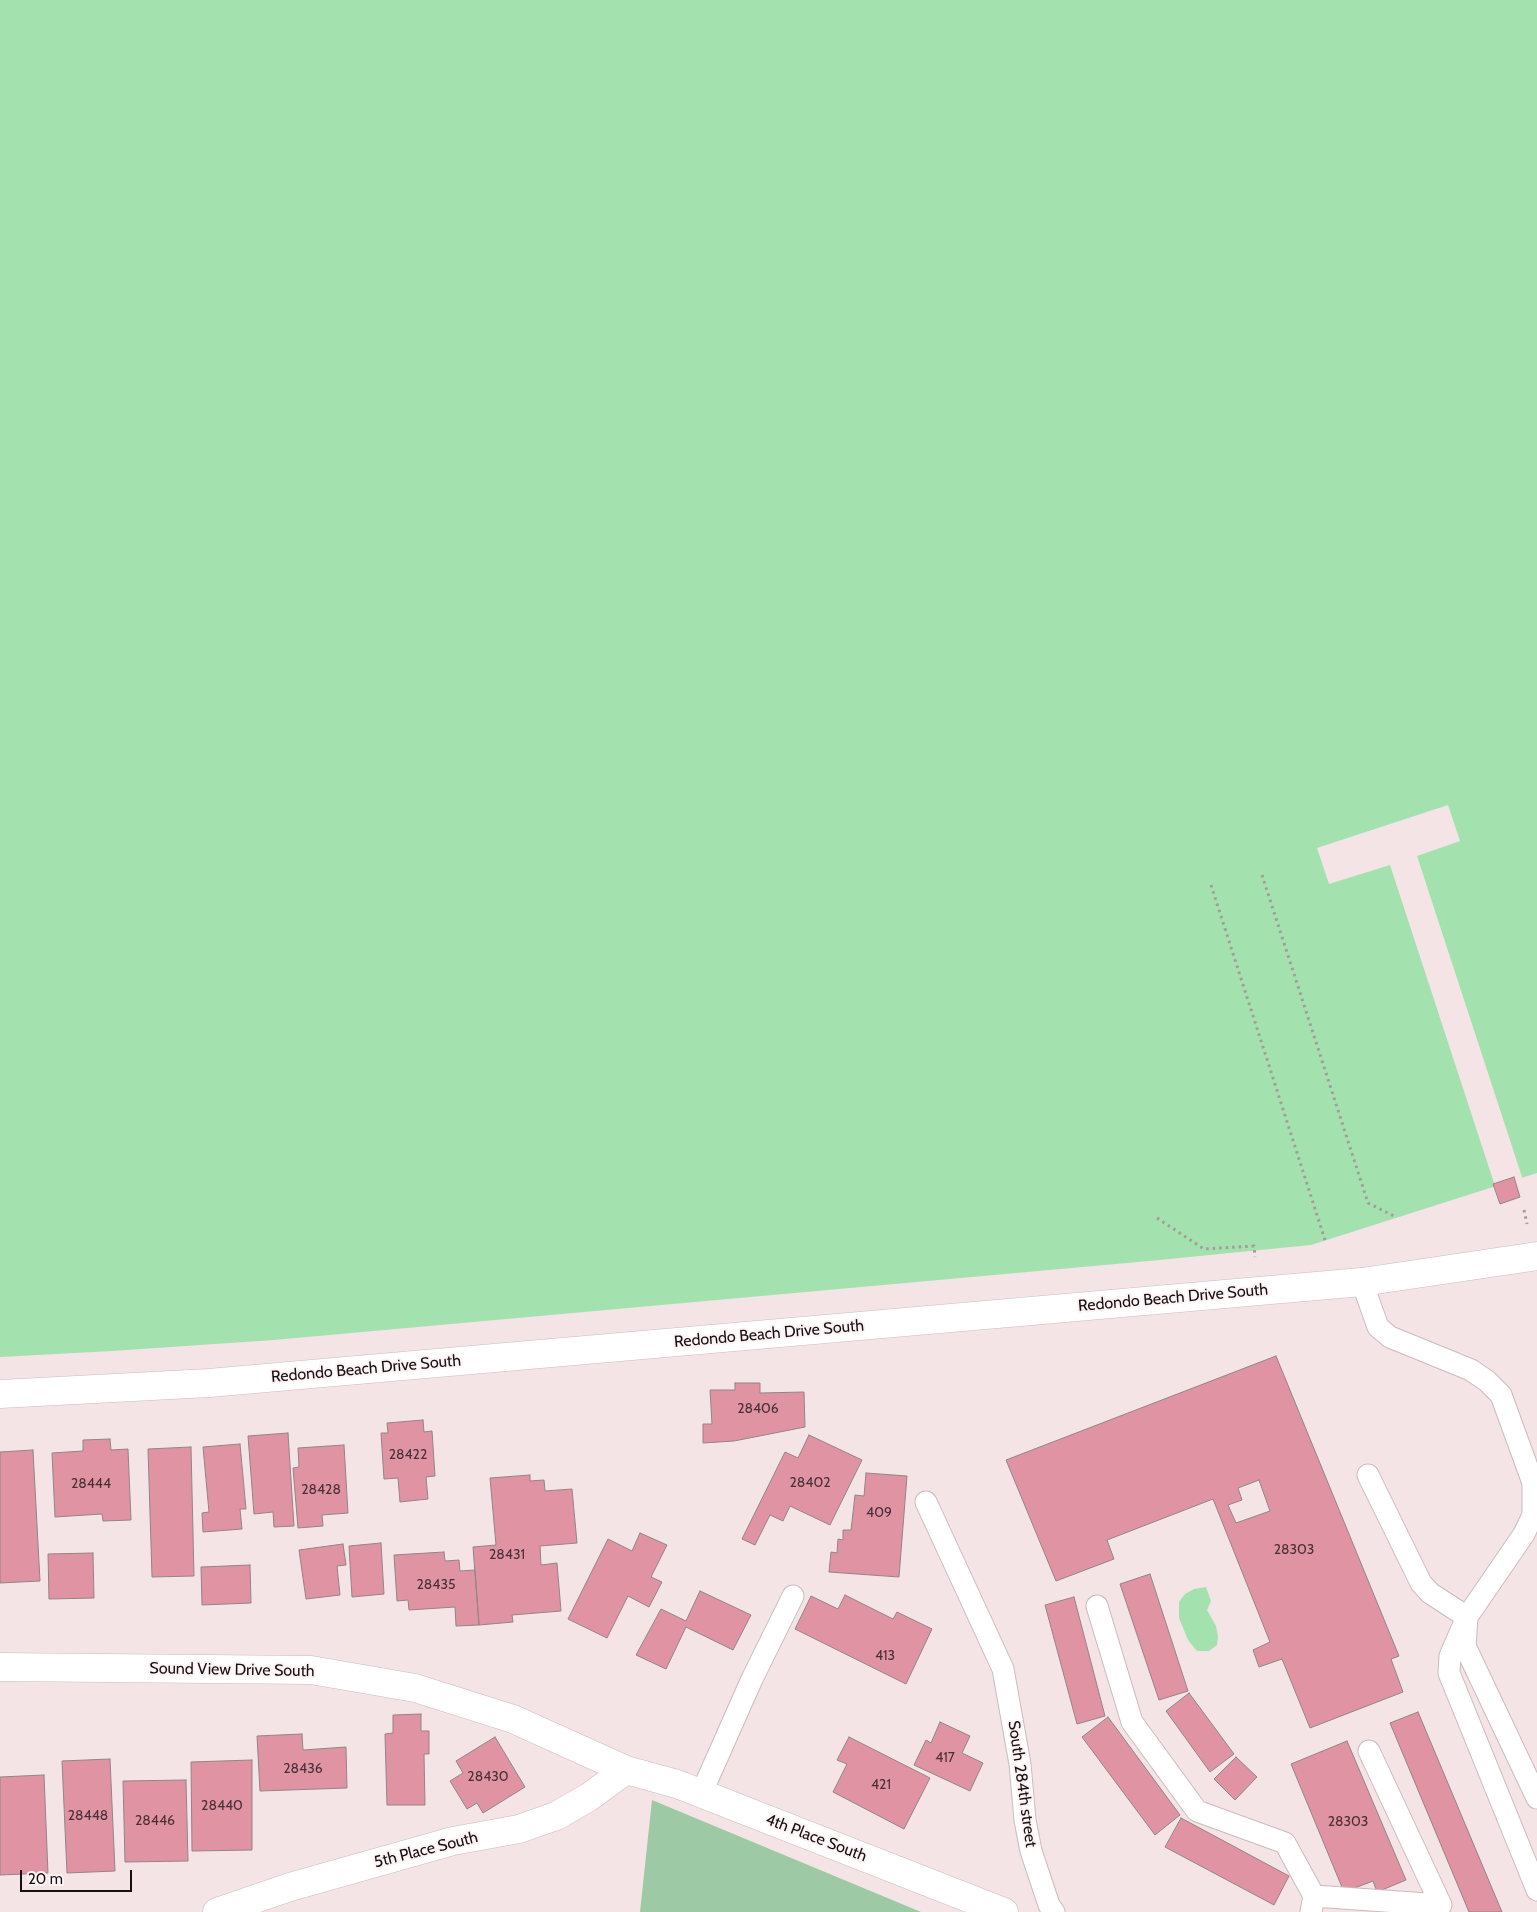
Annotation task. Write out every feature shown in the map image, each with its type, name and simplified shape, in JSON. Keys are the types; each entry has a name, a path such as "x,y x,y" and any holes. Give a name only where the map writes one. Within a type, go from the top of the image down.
{"street":[{"name":"Redondo Beach Drive South","path":"0,1394 209,1383 1362,1282 1537,1256"},
{"name":"Sound View Drive South","path":"0,1667 311,1670 415,1688 513,1719 626,1770"},
{"name":"4th Place South","path":"626,1770 676,1784 1004,1912"},
{"name":"5th Place South","path":"217,1912 290,1886 452,1841 519,1829 556,1816 589,1797 626,1770"}],"lane":[{"path":"1362,1282 1378,1327 1390,1336 1471,1370 1487,1381 1501,1395 1533,1483 1531,1535 1467,1617 1450,1656 1449,1673 1537,1890"},
{"path":"1368,1475 1421,1583 1430,1593 1467,1617"},
{"name":"South 284th street","path":"926,1502 950,1559 1003,1670 1020,1764 1025,1820 1031,1852 1049,1904 1054,1912"},
{"path":"701,1794 752,1679 793,1596"},
{"path":"1096,1606 1132,1722 1197,1811 1285,1843 1312,1904 1441,1905 1369,1751"},
{"path":"1467,1617 1465,1646 1537,1798"}],"path":[{"path":"1262,875 1368,1203 1396,1218"},
{"path":"1211,885 1325,1240"},
{"path":"1157,1218 1204,1249 1254,1246 1255,1258"}],"shaded area":[{"path":"0,0 1537,0 1537,1173 1311,1245 274,1340 0,1357"},
{"path":"1206,1587 1211,1601 1207,1610 1216,1626 1217,1645 1209,1651 1197,1651 1188,1640 1179,1618 1179,1602 1185,1594 1194,1589"},
{"path":"652,1800 921,1912 640,1912"}],"pier":[{"path":"1448,805 1460,841 1417,856 1523,1180 1496,1189 1390,865 1329,884 1317,848"}],"building":[{"path":"1514,1177 1520,1197 1500,1204 1493,1184"},
{"path":"1276,1356 1399,1656 1391,1659 1403,1692 1310,1728 1282,1659 1259,1667 1253,1650 1270,1642 1213,1499 1107,1540 1114,1559 1056,1581 1006,1460","holes":["1259,1480 1270,1511 1236,1523 1228,1505 1242,1500 1238,1488"]},
{"path":"735,1383 760,1383 760,1393 804,1392 805,1427 734,1441 703,1443 703,1424 712,1424 710,1390 735,1390"},
{"path":"423,1420 424,1432 432,1431 435,1476 426,1477 428,1499 400,1502 398,1478 384,1479 381,1433 388,1433 387,1423"},
{"path":"288,1433 294,1526 274,1527 273,1512 254,1514 248,1436"},
{"path":"809,1435 862,1460 830,1525 790,1506 783,1521 770,1515 755,1545 742,1539 785,1452 798,1458"},
{"path":"110,1439 111,1450 128,1449 131,1520 103,1521 102,1514 55,1517 52,1453 83,1451 83,1440"},
{"path":"240,1444 246,1509 240,1509 242,1529 203,1532 202,1513 209,1512 203,1447"},
{"path":"344,1445 348,1513 322,1515 323,1526 298,1528 293,1468 299,1467 298,1448"},
{"path":"191,1447 194,1576 152,1577 148,1449"},
{"path":"33,1450 40,1581 0,1583 0,1452"},
{"path":"866,1473 907,1476 899,1577 829,1572 831,1552 837,1553 838,1539 843,1540 843,1530 851,1530 855,1495 864,1496"},
{"path":"530,1475 530,1481 544,1480 545,1491 572,1489 577,1543 540,1546 541,1565 557,1563 561,1611 512,1615 513,1622 479,1625 473,1547 496,1545 490,1478"},
{"path":"640,1533 667,1545 651,1577 662,1582 649,1607 628,1596 607,1638 568,1619 608,1539 632,1551"},
{"path":"381,1543 384,1594 352,1597 349,1546"},
{"path":"343,1544 346,1565 337,1566 340,1595 306,1599 299,1550"},
{"path":"444,1552 445,1561 459,1560 460,1571 475,1570 479,1625 456,1626 455,1607 409,1610 408,1600 397,1601 394,1555"},
{"path":"93,1553 94,1598 49,1599 48,1554"},
{"path":"250,1565 251,1603 202,1605 201,1567"},
{"path":"1150,1574 1188,1691 1159,1700 1120,1584"},
{"path":"700,1591 751,1615 733,1650 686,1627 666,1669 636,1655 661,1609 686,1621"},
{"path":"845,1595 893,1619 897,1612 932,1629 906,1684 795,1629 811,1596 838,1609"},
{"path":"1074,1597 1105,1716 1077,1724 1045,1605"},
{"path":"1189,1693 1234,1754 1210,1772 1166,1711"},
{"path":"1418,1712 1502,1912 1469,1912 1390,1723"},
{"path":"421,1714 421,1731 429,1731 429,1754 424,1754 425,1805 387,1805 385,1734 393,1733 393,1715"},
{"path":"1108,1717 1180,1815 1155,1835 1082,1737"},
{"path":"940,1722 970,1736 962,1753 983,1763 970,1791 914,1765 926,1740 931,1743"},
{"path":"302,1734 303,1750 346,1747 347,1788 260,1791 257,1736"},
{"path":"495,1737 525,1787 483,1813 477,1803 467,1809 450,1781 463,1773 456,1761"},
{"path":"849,1737 930,1778 904,1829 833,1792 847,1764 837,1760"},
{"path":"1347,1741 1406,1880 1377,1892 1373,1881 1344,1892 1291,1764"},
{"path":"1236,1757 1257,1777 1235,1800 1214,1779"},
{"path":"110,1759 115,1871 67,1873 62,1761"},
{"path":"252,1760 252,1850 192,1851 191,1762"},
{"path":"44,1775 48,1873 0,1875 0,1777"},
{"path":"186,1780 188,1861 125,1862 123,1781"},
{"path":"1181,1818 1289,1876 1274,1905 1165,1847"}]}
